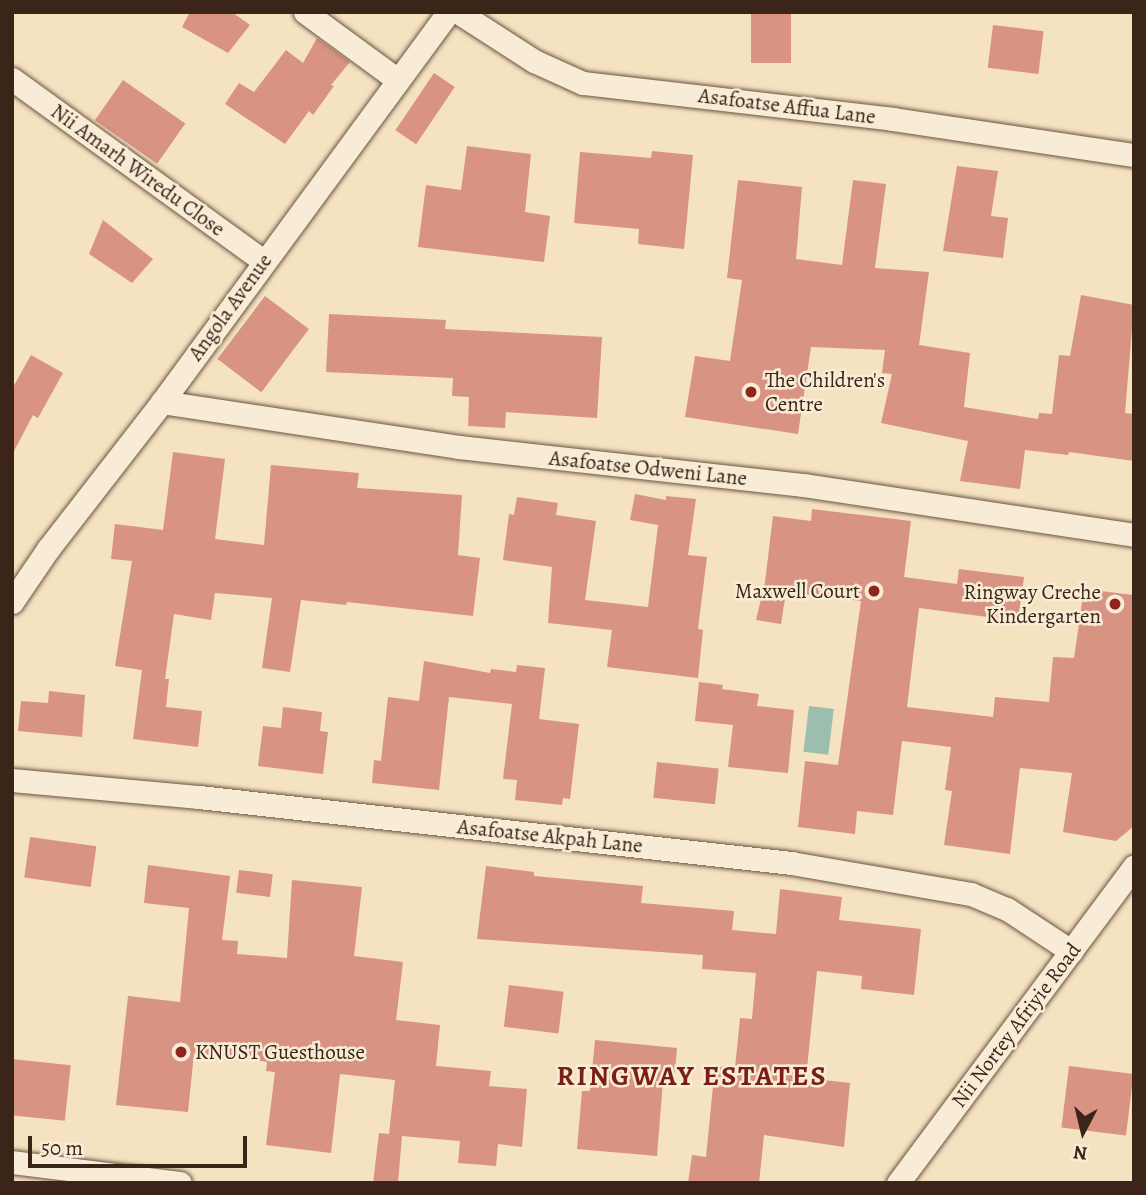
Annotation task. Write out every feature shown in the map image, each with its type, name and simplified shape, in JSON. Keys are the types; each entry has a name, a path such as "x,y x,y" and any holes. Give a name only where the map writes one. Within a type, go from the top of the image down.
{"street":[{"path":"305,12 398,80"},
{"name":"Angola Avenue","path":"12,602 48,549 162,402 448,12"},
{"name":"Asafoatse Affua Lane","path":"458,12 534,61 583,83 879,118 1134,155"},
{"name":"Nii Amarh Wiredu Close","path":"12,79 263,261"},
{"name":"Asafoatse Odweni Lane","path":"162,402 459,447 804,485 1134,535"},
{"name":"Asafoatse Akpah Lane","path":"12,780 199,797 791,863 971,894 1007,909 1071,951"},
{"name":"Nii Nortey Afriyie Road","path":"898,1183 1134,866"},
{"path":"12,1162 180,1183"}],"shaded area":[{"path":"809,706 834,709 828,755 803,752"}],"building":[{"path":"190,12 232,12 250,25 228,53 182,27"},
{"path":"751,12 791,12 791,63 751,63"},
{"path":"993,25 1044,31 1038,74 988,68"},
{"path":"317,38 350,62 331,85 334,86 313,115 309,111 285,144 225,104 239,83 254,92 286,50 303,63"},
{"path":"434,73 455,87 416,144 395,130"},
{"path":"123,80 185,124 157,164 95,120"},
{"path":"467,146 531,154 525,212 550,216 544,262 418,247 426,185 461,190"},
{"path":"652,151 693,155 684,249 638,244 639,229 574,223 580,152 651,158"},
{"path":"957,166 998,171 991,216 1008,218 1003,258 943,251"},
{"path":"738,180 802,187 796,259 842,265 853,180 886,184 875,268 929,272 919,345 970,353 964,407 1038,419 1039,413 1052,414 1059,355 1070,356 1081,295 1134,305 1125,413 1134,414 1134,461 1069,452 1068,455 1025,450 1020,489 960,481 968,441 881,423 892,374 882,373 885,350 811,347 798,434 685,417 695,356 730,361 742,280 727,278"},
{"path":"103,220 153,259 132,283 89,254"},
{"path":"265,296 309,329 261,392 217,359"},
{"path":"329,314 446,320 445,329 602,337 597,418 506,412 505,428 468,426 469,397 452,396 453,378 326,372"},
{"path":"31,355 63,373 38,418 33,415 12,455 12,389"},
{"path":"173,452 225,459 215,539 264,545 271,465 359,473 357,488 462,495 458,555 480,558 473,616 347,602 346,605 301,600 290,672 262,668 272,598 215,593 211,620 174,614 165,679 169,679 166,707 202,711 198,747 133,739 142,670 115,666 132,561 111,559 115,524 163,530"},
{"path":"635,494 666,500 666,496 696,499 688,555 707,557 698,629 703,630 698,678 607,667 612,630 548,623 552,567 503,560 509,514 514,515 517,497 558,503 556,515 596,521 585,600 648,607 658,525 630,520"},
{"path":"812,509 911,521 904,577 957,584 959,569 1024,577 1018,621 919,608 907,707 993,717 995,697 1049,702 1053,657 1074,658 1084,589 1134,595 1134,826 1116,841 1063,832 1072,773 1020,768 1010,854 944,845 952,791 945,790 951,747 902,741 893,815 857,811 855,834 798,827 805,761 838,765 861,601 786,592 781,624 756,620 765,582 773,516 811,521"},
{"path":"424,661 490,673 491,669 516,672 517,665 545,668 539,719 579,724 570,799 563,798 562,805 515,800 517,780 503,779 512,704 449,697 439,790 372,783 374,760 381,761 388,697 419,701"},
{"path":"699,682 723,685 722,689 759,694 757,706 794,710 788,773 728,767 733,725 695,721"},
{"path":"49,691 85,695 82,737 18,731 21,701 48,703"},
{"path":"283,707 322,712 320,731 328,732 323,774 258,766 263,726 281,728"},
{"path":"657,762 719,768 715,804 653,798"},
{"path":"30,837 96,846 91,887 24,878"},
{"path":"148,865 230,876 222,940 238,941 237,954 287,958 292,880 362,887 354,956 403,962 396,1020 440,1025 436,1066 491,1071 489,1086 527,1089 522,1147 498,1144 496,1166 458,1163 460,1141 402,1136 398,1183 373,1183 379,1133 389,1134 395,1080 340,1074 331,1153 266,1145 275,1072 266,1071 267,1062 253,1059 194,1053 188,1112 116,1105 128,996 180,1002 189,908 144,903"},
{"path":"486,866 534,872 534,876 643,886 641,903 734,911 732,930 776,934 780,889 842,897 839,920 921,929 914,995 861,989 862,976 817,971 806,1078 850,1083 844,1147 764,1135 759,1183 688,1183 692,1155 706,1157 715,1066 735,1068 740,1018 752,1019 756,973 702,969 703,955 477,939"},
{"path":"239,870 273,874 270,897 236,893"},
{"path":"509,985 564,992 558,1033 504,1027"},
{"path":"595,1040 677,1048 674,1082 663,1081 657,1156 577,1149 582,1091 590,1091"},
{"path":"12,1059 71,1065 65,1121 12,1115"},
{"path":"1069,1066 1134,1074 1126,1135 1061,1128"}],"place":[{"name":"The Children's Centre","path":"751,392"},
{"name":"Maxwell Court","path":"874,591"},
{"name":"Ringway Creche Kindergarten","path":"1115,604"},
{"name":"KNUST Guesthouse","path":"181,1052"}],"district":[{"name":"RINGWAY ESTATES","path":"692,1076"}]}
